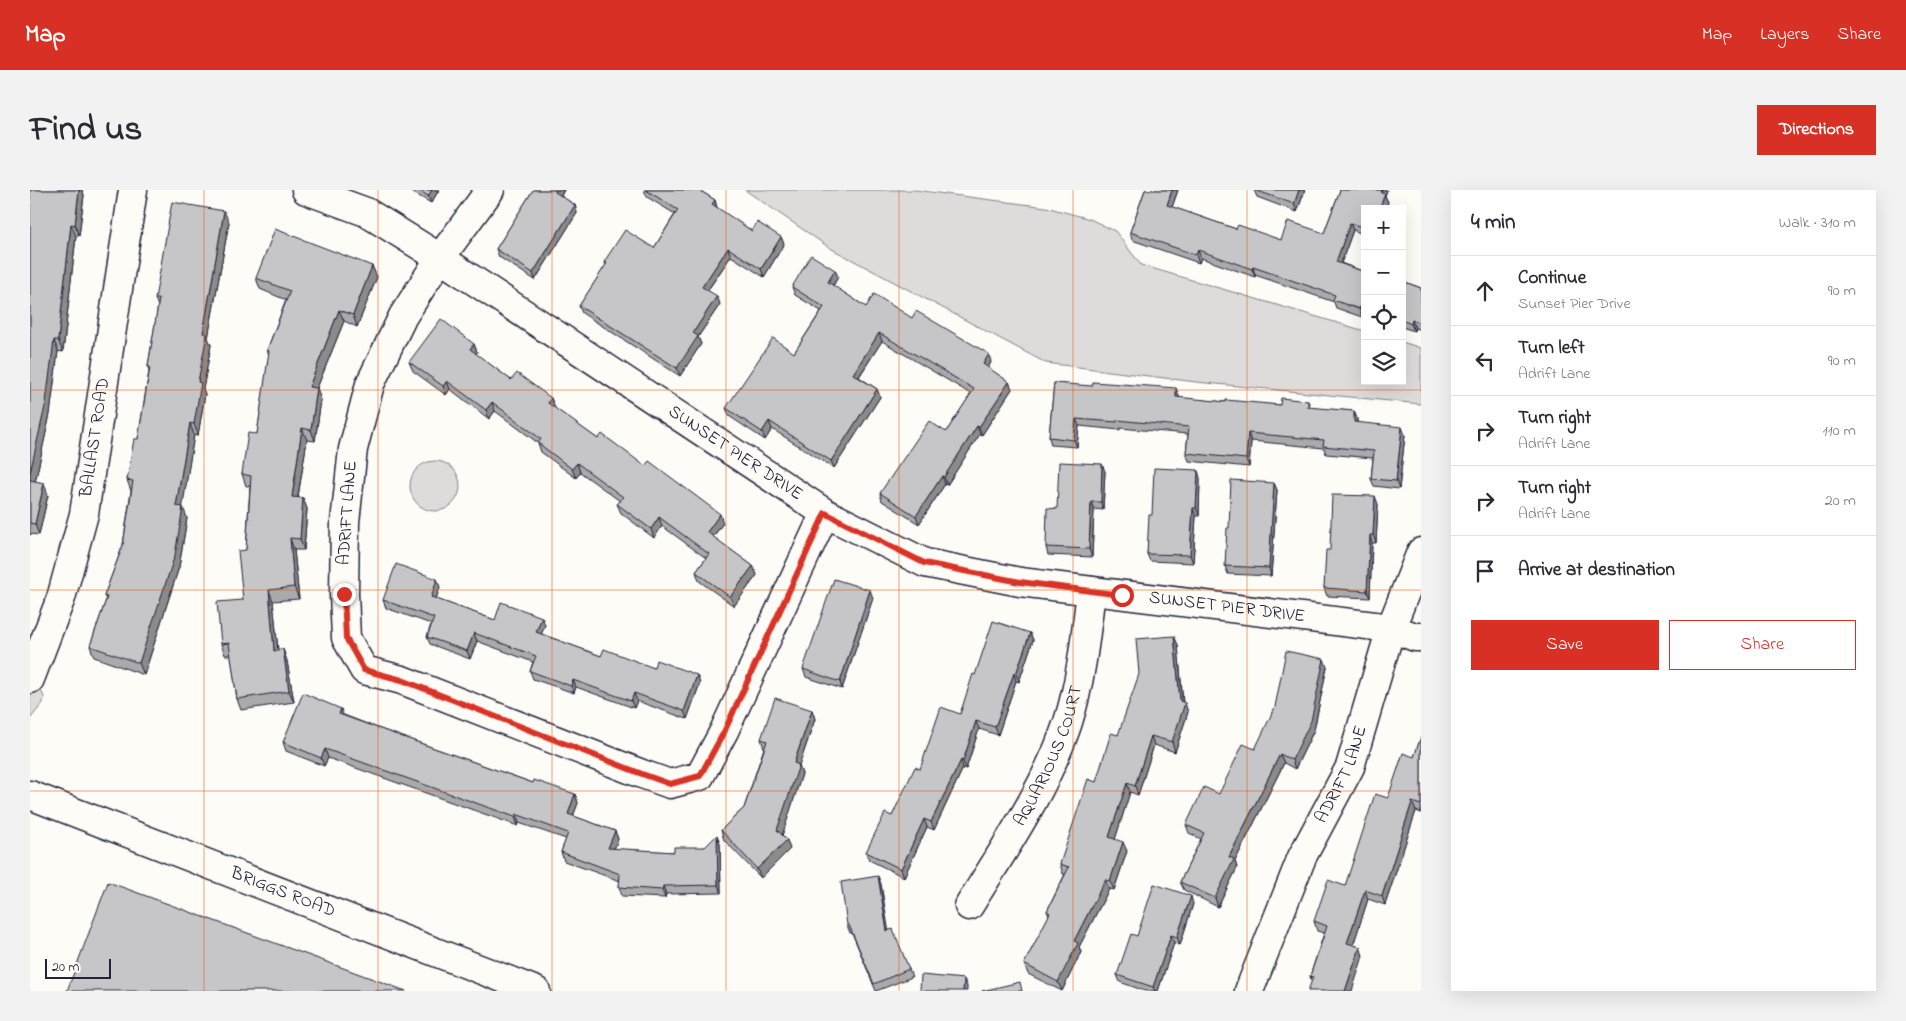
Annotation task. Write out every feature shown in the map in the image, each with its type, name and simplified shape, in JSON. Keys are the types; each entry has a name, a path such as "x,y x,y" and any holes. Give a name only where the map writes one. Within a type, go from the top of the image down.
{"street":[{"name":"BALLAST ROAD","path":"30,679 61,598 84,514 133,190"},
{"name":"SUNSET PIER DRIVE","path":"306,190 366,212 440,258 825,513 924,563 1020,582 1412,638"},
{"name":"ADRIFT LANE","path":"490,190 440,258 403,316 370,384 353,449 345,522 344,594 346,638 364,670 402,680 670,784 700,776 724,732 825,513"},
{"name":"ADRIFT LANE","path":"1248,991 1302,857 1350,767 1412,638 1421,552"},
{"name":"AQUARIOUS COURT","path":"969,906 1039,791 1068,722 1084,652 1091,591"},
{"name":"BRIGGS ROAD","path":"30,794 536,991"}],"shaded area":[{"path":"745,190 915,190 1046,207 1090,219 1115,231 1141,265 1361,330 1361,385 1406,385 1406,343 1421,348 1421,404 1196,382 1046,363 830,248"},
{"path":"430,461 440,461 453,468 460,481 460,491 453,504 440,511 430,511 421,507 414,500 410,491 410,481 414,472 421,465"},
{"path":"30,685 39,686 44,697 43,703 30,719"}],"building":[{"path":"30,190 79,190 75,225 71,224 58,340 54,340 46,402 30,473"},
{"path":"419,190 432,190 428,196"},
{"path":"533,190 556,190 555,192 575,205 533,273 496,249"},
{"path":"646,190 699,190 715,200 712,204 752,231 757,222 781,237 761,269 728,248 702,287 717,296 693,333 698,336 677,368 579,306 607,263 604,262 625,230 654,248 678,210"},
{"path":"1145,190 1172,190 1167,205 1236,229 1238,225 1281,240 1288,221 1324,233 1340,190 1382,190 1381,193 1385,194 1381,205 1361,205 1361,227 1350,223 1336,262 1361,271 1361,306 1359,309 1333,300 1335,295 1253,267 1252,269 1198,250 1196,255 1130,232"},
{"path":"1255,190 1299,190 1294,204"},
{"path":"172,202 224,211 203,333 207,334 198,382 201,383 194,424 190,423 176,506 183,507 175,555 139,663 90,646 107,597 104,596 123,545 133,481 127,480 134,439 138,439 150,367 148,366 159,299 155,299"},
{"path":"275,229 372,266 353,315 339,310 309,387 317,388 311,430 302,428 292,497 303,498 300,539 290,538 294,587 269,590 274,651 283,649 289,691 237,699 229,643 221,644 217,602 243,600 238,551 246,550 251,476 242,474 248,433 257,434 269,351 267,350 290,291 256,278"},
{"path":"811,255 835,270 828,282 866,307 874,294 912,318 916,311 989,354 983,364 1009,382 916,516 880,493 929,421 946,432 974,389 879,333 853,374 877,389 831,461 769,421 762,432 726,408 773,338 794,353 824,307 792,287"},
{"path":"1406,282 1421,288 1421,323 1412,320 1411,324 1406,322"},
{"path":"441,319 474,344 470,349 511,380 517,373 551,398 548,403 598,439 602,434 645,466 649,461 720,514 707,532 753,566 730,597 696,572 709,554 659,517 651,529 617,504 623,497 577,463 572,469 538,443 541,439 492,402 486,410 447,381 443,386 409,362"},
{"path":"1093,382 1176,388 1176,397 1280,405 1281,398 1308,401 1308,407 1354,411 1354,422 1402,427 1396,481 1371,479 1374,451 1323,446 1324,440 1248,433 1246,459 1186,453 1189,427 1117,420 1117,422 1076,419 1074,440 1049,437 1054,383 1092,386"},
{"path":"1059,462 1102,464 1101,502 1091,502 1089,549 1046,547 1047,508 1057,509"},
{"path":"1154,468 1198,470 1196,508 1193,508 1190,555 1147,554 1149,515 1152,515"},
{"path":"30,480 44,483 35,524 30,523"},
{"path":"1231,480 1274,483 1269,568 1225,566"},
{"path":"1332,495 1375,496 1373,535 1370,535 1367,591 1324,588 1326,550 1330,550"},
{"path":"396,564 437,579 431,597 495,620 501,602 542,617 536,632 601,656 604,649 654,668 656,660 697,675 684,711 634,693 631,701 573,680 571,686 530,671 536,656 474,633 467,651 427,637 434,618 383,600"},
{"path":"834,579 870,590 840,682 803,669"},
{"path":"993,621 1030,633 1016,674 1014,673 995,727 976,721 963,761 961,760 931,822 924,819 901,869 866,852 885,813 892,816 915,767 920,769 941,707 960,714"},
{"path":"1174,636 1180,701 1185,703 1172,742 1151,736 1135,786 1127,783 1109,837 1123,842 1110,881 1105,880 1074,941 1078,943 1058,982 1024,964 1050,913 1047,911 1069,867 1060,864 1088,779 1096,782 1111,733 1118,735 1139,674 1136,639"},
{"path":"1286,651 1324,659 1311,721 1292,760 1280,754 1229,857 1234,859 1215,898 1180,882 1204,833 1186,825 1204,787 1219,794 1243,744 1255,749 1275,707"},
{"path":"303,693 341,709 339,714 533,783 534,780 575,794 568,814 615,831 608,848 674,852 674,847 705,847 717,835 718,885 663,886 662,890 619,887 620,874 561,852 568,833 516,814 515,817 325,749 321,758 283,742"},
{"path":"775,698 812,710 794,763 799,765 777,830 787,840 757,869 721,830 744,808 767,741 761,739"},
{"path":"1421,737 1421,805 1412,802 1382,896 1365,890 1347,943 1360,947 1345,991 1308,991 1313,977 1310,976 1327,926 1314,921 1328,880 1345,886 1375,794 1388,798 1403,753 1414,757"},
{"path":"878,876 887,931 893,929 909,969 874,984 849,925 847,925 841,882"},
{"path":"108,882 406,991 67,991"},
{"path":"1154,884 1191,896 1177,937 1171,935 1153,987 1117,975 1131,934 1137,936"},
{"path":"921,975 964,979 963,991 920,991"},
{"path":"1020,982 1022,991 982,991"}],"route":[{"path":"344,594 346,638 364,670 402,680 670,784 700,776 724,732 825,513 924,563 1020,582 1122,595"}]}
